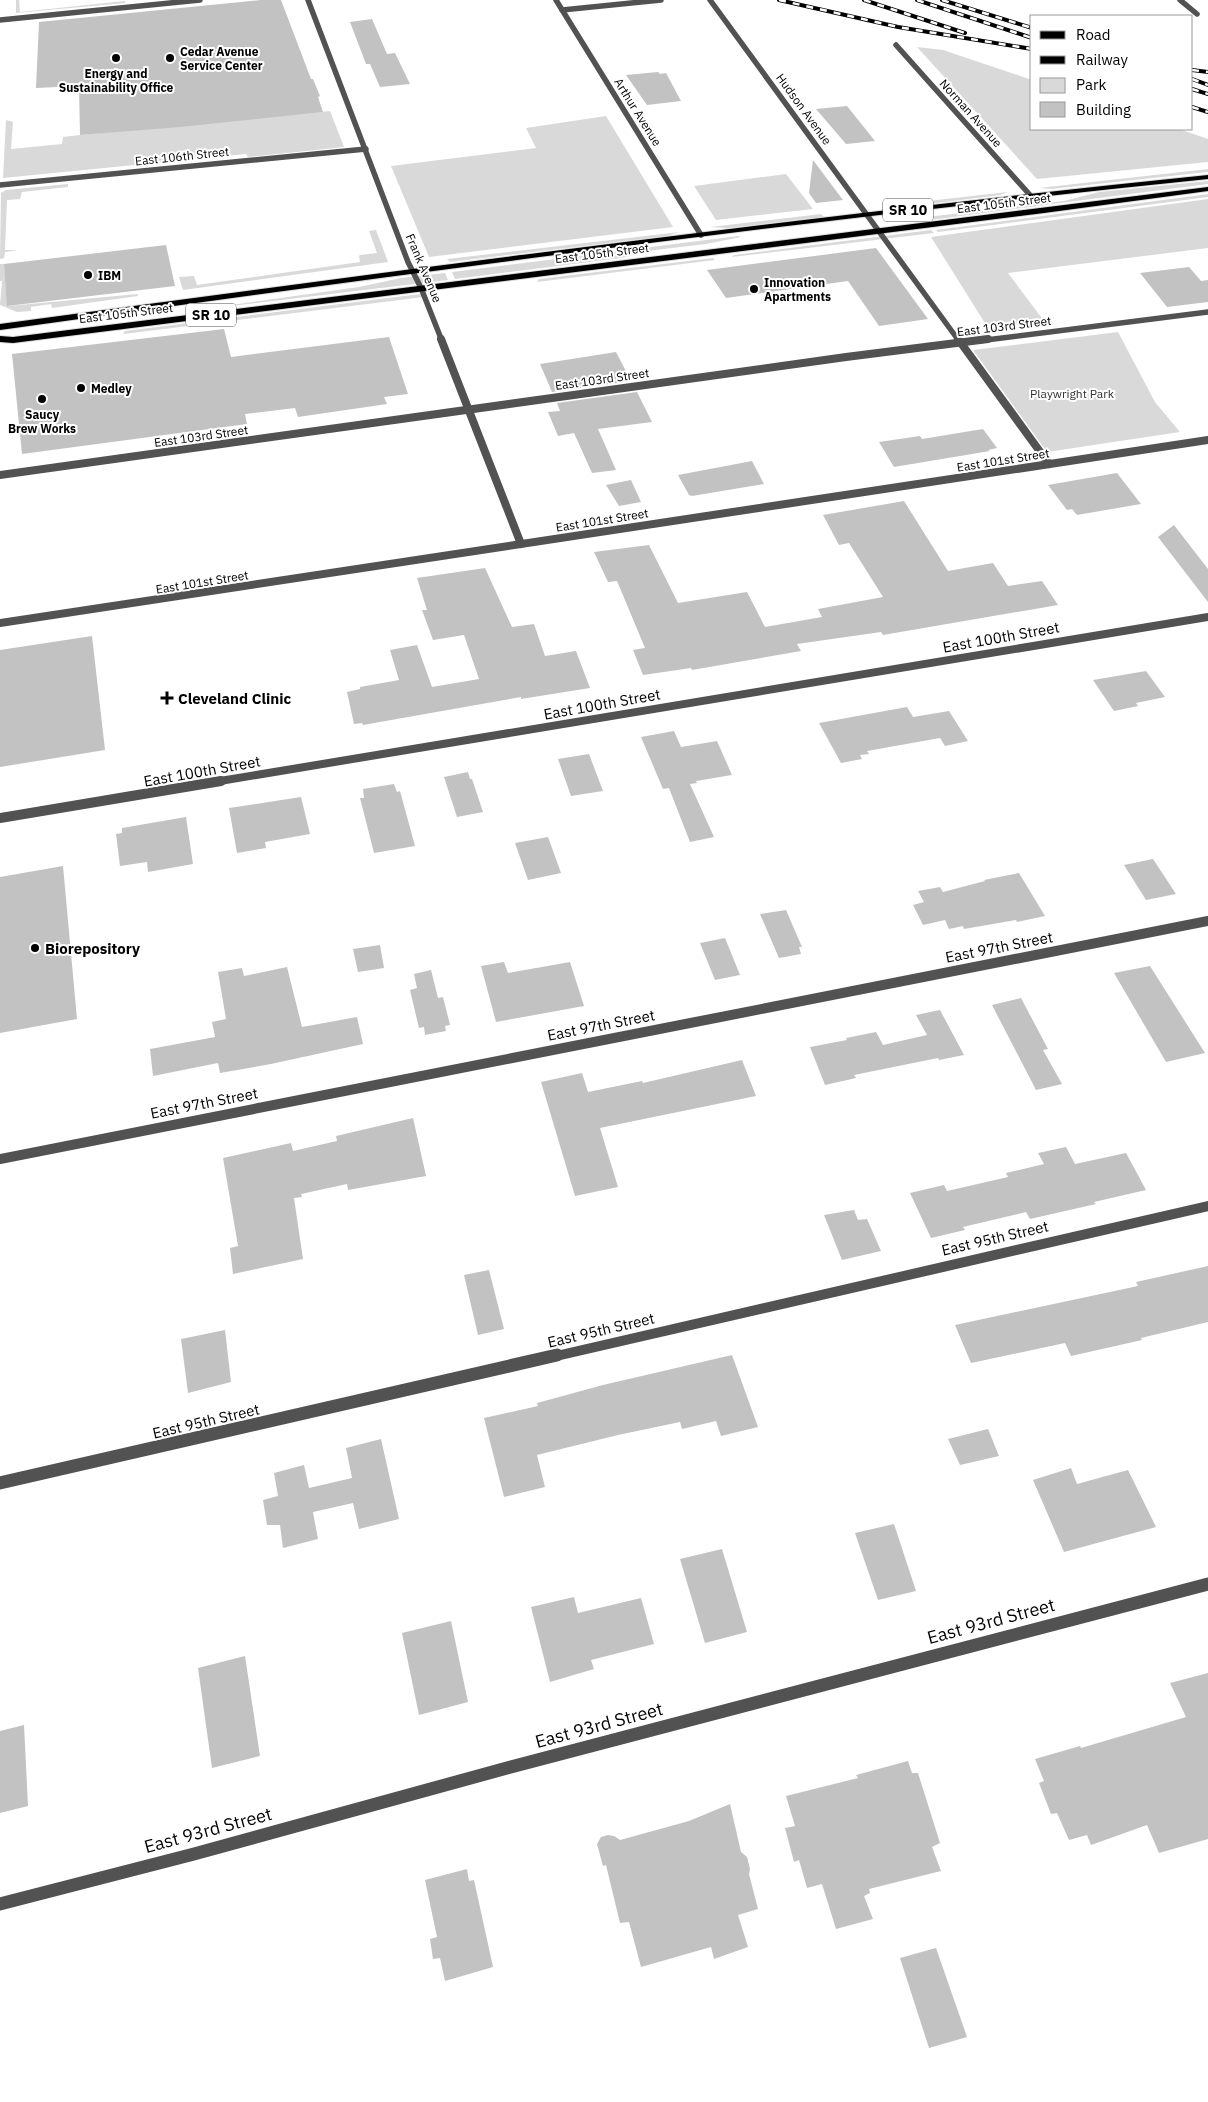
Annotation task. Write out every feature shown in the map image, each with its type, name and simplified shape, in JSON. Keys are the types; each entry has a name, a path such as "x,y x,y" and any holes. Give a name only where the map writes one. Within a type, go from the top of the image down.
{"main road":[{"name":"East 105th Street","path":"0,327 411,270 1030,195 1208,177"},
{"name":"East 105th Street","path":"0,339 14,340 1208,189"}],"street":[{"path":"0,20 200,0"},
{"name":"Frank Avenue","path":"308,0 411,270 422,288 521,544"},
{"name":"Arthur Avenue","path":"556,0 701,235"},
{"path":"562,10 661,0"},
{"name":"Hudson Avenue","path":"710,0 1049,464"},
{"path":"1180,0 1197,14"},
{"name":"Norman Avenue","path":"896,45 1030,195"},
{"name":"East 106th Street","path":"0,185 366,149"},
{"name":"East 103rd Street","path":"0,475 469,409 1208,312"},
{"name":"East 101st Street","path":"0,623 1208,440"},
{"name":"East 100th Street","path":"0,818 1208,617"},
{"name":"East 97th Street","path":"0,1158 1208,922"},
{"name":"East 95th Street","path":"0,1483 1208,1206"},
{"name":"East 93rd Street","path":"0,1904 194,1854 507,1768 1208,1584"}],"green space":[{"path":"16,0 19,0 20,12 125,1 125,3 16,13"},
{"path":"917,47 943,50 1030,79 1030,130 1182,130 1208,139 1208,162 1037,179"},
{"path":"330,111 344,147 248,157 246,154 3,178 6,120 13,122 11,149 62,144 63,137"},
{"path":"606,116 673,227 429,257 391,166 536,148 526,128"},
{"path":"1208,169 1208,172 1051,189 1039,188"},
{"path":"786,174 813,209 716,220 694,186"},
{"path":"1208,181 1208,184 930,220 927,217 1064,201 1099,192"},
{"path":"68,184 68,187 22,192 20,199 7,200 5,250 18,250 5,252 4,258 0,259 1,193 6,190"},
{"path":"1008,192 1000,195 921,205 919,202"},
{"path":"1208,194 1208,197 938,232 936,230"},
{"path":"1208,199 1208,248 1008,273 1044,321 988,328 931,237"},
{"path":"821,214 824,217 728,228 710,227"},
{"path":"376,230 388,262 183,290 179,277 194,276 197,285 360,262 360,255 377,253 369,231"},
{"path":"931,230 934,233 732,257 734,255"},
{"path":"680,232 666,236 450,262 447,259"},
{"path":"741,237 706,244 655,250 621,258 455,279 452,272"},
{"path":"713,258 715,260 537,282 539,279"},
{"path":"0,264 4,264 8,306 138,294 138,296 52,308 51,304 31,307 31,311 17,312 0,305 2,281 0,281"},
{"path":"445,273 448,280 189,311 359,287 401,278"},
{"path":"420,294 424,297 123,334 125,331"},
{"name":"Playwright Park","path":"1118,332 1155,402 1180,432 1047,452 973,350"}],"building":[{"name":"Cedar Avenue Service Center","path":"261,0 281,0 311,79 313,79 320,96 318,97 323,112 80,135 79,86 36,88 39,22"},
{"path":"372,19 387,54 395,53 410,84 380,87 370,64 366,64 350,22"},
{"path":"658,72 660,74 666,73 681,101 647,105 626,75"},
{"path":"847,106 875,141 846,144 816,109"},
{"path":"813,160 843,200 816,203 809,193"},
{"name":"IBM","path":"166,245 175,286 7,306 4,264"},
{"name":"Innovation Apartments","path":"876,248 928,319 879,326 848,281 726,298 707,270"},
{"path":"1189,267 1201,281 1208,280 1208,302 1167,307 1140,273"},
{"path":"224,329 231,357 389,337 408,394 384,397 387,404 298,417 295,408 245,414 247,424 22,454 12,354"},
{"path":"616,352 631,381 552,392 540,364"},
{"path":"637,392 652,422 598,429 616,470 592,473 574,433 558,436 548,412 560,411 557,403"},
{"path":"983,429 997,448 988,450 990,451 894,467 879,442 920,436 922,439"},
{"path":"752,461 764,484 692,496 689,495 678,475"},
{"path":"1117,473 1141,504 1077,515 1072,509 1067,510 1048,485"},
{"path":"631,480 641,502 619,506 606,485"},
{"path":"904,501 948,571 993,563 1008,586 1042,581 1058,605 883,635 881,632 797,644 801,651 692,670 691,668 643,675 633,650 645,648 617,581 608,582 594,552 649,545 678,603 747,592 765,627 822,617 818,609 883,597 849,543 839,545 823,515"},
{"path":"1174,525 1208,569 1208,602 1158,537"},
{"path":"485,568 512,627 534,624 545,656 576,651 590,688 521,699 521,697 363,725 362,723 354,724 347,692 360,689 360,687 399,680 390,650 417,645 432,687 479,679 464,635 433,640 422,610 427,610 417,578"},
{"path":"92,636 105,750 0,767 0,650"},
{"path":"1146,671 1165,697 1136,703 1138,706 1114,711 1093,680"},
{"path":"907,707 913,717 949,711 968,741 945,746 940,738 867,751 869,754 860,755 862,759 841,763 819,723"},
{"path":"674,731 681,747 717,741 732,775 696,781 697,783 690,784 714,837 690,842 669,788 663,789 641,737"},
{"path":"589,754 603,791 571,796 558,759"},
{"path":"468,772 483,812 457,817 444,777"},
{"path":"394,784 397,792 400,791 415,846 374,853 360,798 364,798 363,789"},
{"path":"301,797 310,834 265,842 266,848 237,853 229,808"},
{"path":"186,817 193,864 148,872 147,862 120,866 116,834 122,833 122,828"},
{"path":"548,837 561,873 528,880 515,843"},
{"path":"1153,859 1176,894 1146,900 1124,865"},
{"name":"Biorepository","path":"63,866 77,1019 0,1033 0,877"},
{"path":"1019,873 1045,916 1017,922 1016,920 964,929 963,926 949,929 945,920 923,925 913,905 924,902 918,891 940,887 943,892 984,880"},
{"path":"786,910 802,947 799,947 801,954 779,958 760,914"},
{"path":"725,938 740,975 715,980 700,943"},
{"path":"380,945 384,968 358,972 353,949"},
{"path":"504,962 508,973 570,962 584,1006 496,1022 481,966"},
{"path":"1150,966 1205,1053 1166,1062 1114,973"},
{"path":"287,967 302,1027 357,1017 363,1044 220,1073 218,1063 153,1076 150,1049 215,1037 212,1022 226,1019 218,972 242,968 244,976"},
{"path":"431,970 438,998 443,997 450,1025 445,1026 446,1031 425,1035 424,1027 419,1028 410,990 417,988 414,974"},
{"path":"1021,998 1048,1049 1043,1050 1062,1084 1036,1090 992,1005"},
{"path":"940,1010 964,1055 939,1060 938,1058 854,1075 856,1078 825,1085 810,1047 876,1032 883,1045 927,1035 916,1015"},
{"path":"742,1060 756,1096 600,1128 618,1187 575,1196 541,1082 582,1073 588,1092 642,1081 643,1083"},
{"path":"413,1118 426,1176 348,1190 347,1184 301,1194 302,1197 294,1198 303,1259 233,1274 230,1248 238,1246 223,1158 291,1143 293,1151 337,1141 336,1136"},
{"path":"1066,1147 1075,1164 1126,1153 1146,1190 1030,1219 1026,1212 963,1227 965,1230 931,1238 910,1193 944,1185 947,1191 1008,1177 1006,1173 1044,1164 1038,1153"},
{"path":"854,1210 858,1220 867,1219 881,1251 842,1260 824,1215"},
{"path":"1208,1266 1208,1322 1141,1338 1142,1340 1071,1356 1065,1343 971,1363 955,1325 1138,1286 1136,1282"},
{"path":"489,1270 504,1329 478,1335 464,1275"},
{"path":"225,1330 231,1382 188,1393 181,1339"},
{"path":"732,1355 758,1427 721,1436 716,1421 682,1429 680,1422 537,1455 545,1487 504,1497 484,1418 538,1406 537,1403 603,1385"},
{"path":"988,1429 999,1456 960,1465 948,1439"},
{"path":"381,1439 399,1519 359,1529 353,1503 313,1512 318,1539 283,1548 280,1525 267,1525 263,1500 278,1496 274,1473 304,1465 309,1488 352,1478 346,1448"},
{"path":"1071,1468 1077,1484 1128,1470 1156,1527 1064,1552 1033,1480"},
{"path":"894,1524 916,1591 878,1600 855,1533"},
{"path":"722,1549 747,1632 705,1643 680,1559"},
{"path":"574,1597 578,1613 641,1598 654,1644 591,1660 594,1669 550,1682 531,1607"},
{"path":"451,1621 468,1702 419,1715 402,1633"},
{"path":"245,1656 260,1756 212,1768 198,1668"},
{"path":"1208,1673 1208,1839 1159,1853 1147,1825 1091,1845 1087,1835 1069,1840 1057,1813 1051,1814 1039,1783 1044,1781 1035,1759 1080,1746 1081,1748 1186,1717 1170,1683"},
{"path":"24,1725 28,1806 0,1813 0,1731"},
{"path":"908,1761 912,1773 918,1773 940,1843 932,1847 941,1871 869,1889 870,1893 864,1896 873,1919 836,1929 822,1884 807,1888 799,1860 794,1862 785,1828 795,1826 786,1796 858,1778 856,1775"},
{"path":"730,1804 741,1852 747,1857 750,1869 749,1874 758,1909 738,1915 748,1947 714,1959 711,1947 641,1967 629,1922 620,1923 606,1865 603,1866 597,1844 601,1837 608,1835 620,1840 689,1821"},
{"path":"467,1869 469,1881 474,1880 493,1967 445,1981 440,1958 433,1959 430,1939 437,1937 425,1880"},
{"path":"936,1948 967,2037 929,2048 900,1958"}],"railway":[{"path":"779,0 898,27 1030,49"},
{"path":"864,0 965,33"},
{"path":"917,0 1030,37"},
{"path":"942,0 1030,27"},
{"path":"1193,70 1208,72"},
{"path":"1193,79 1208,85"},
{"path":"1193,89 1208,94"},
{"path":"1193,107 1208,112"}],"place":[{"name":"Energy and Sustainability Office","path":"116,58"},
{"name":"Cedar Avenue Service Center","path":"170,58"},
{"name":"IBM","path":"88,275"},
{"name":"Innovation Apartments","path":"754,289"},
{"name":"Medley","path":"81,388"},
{"name":"Saucy Brew Works","path":"42,399"},
{"name":"Cleveland Clinic","path":"167,698"},
{"name":"Biorepository","path":"35,948"}]}
